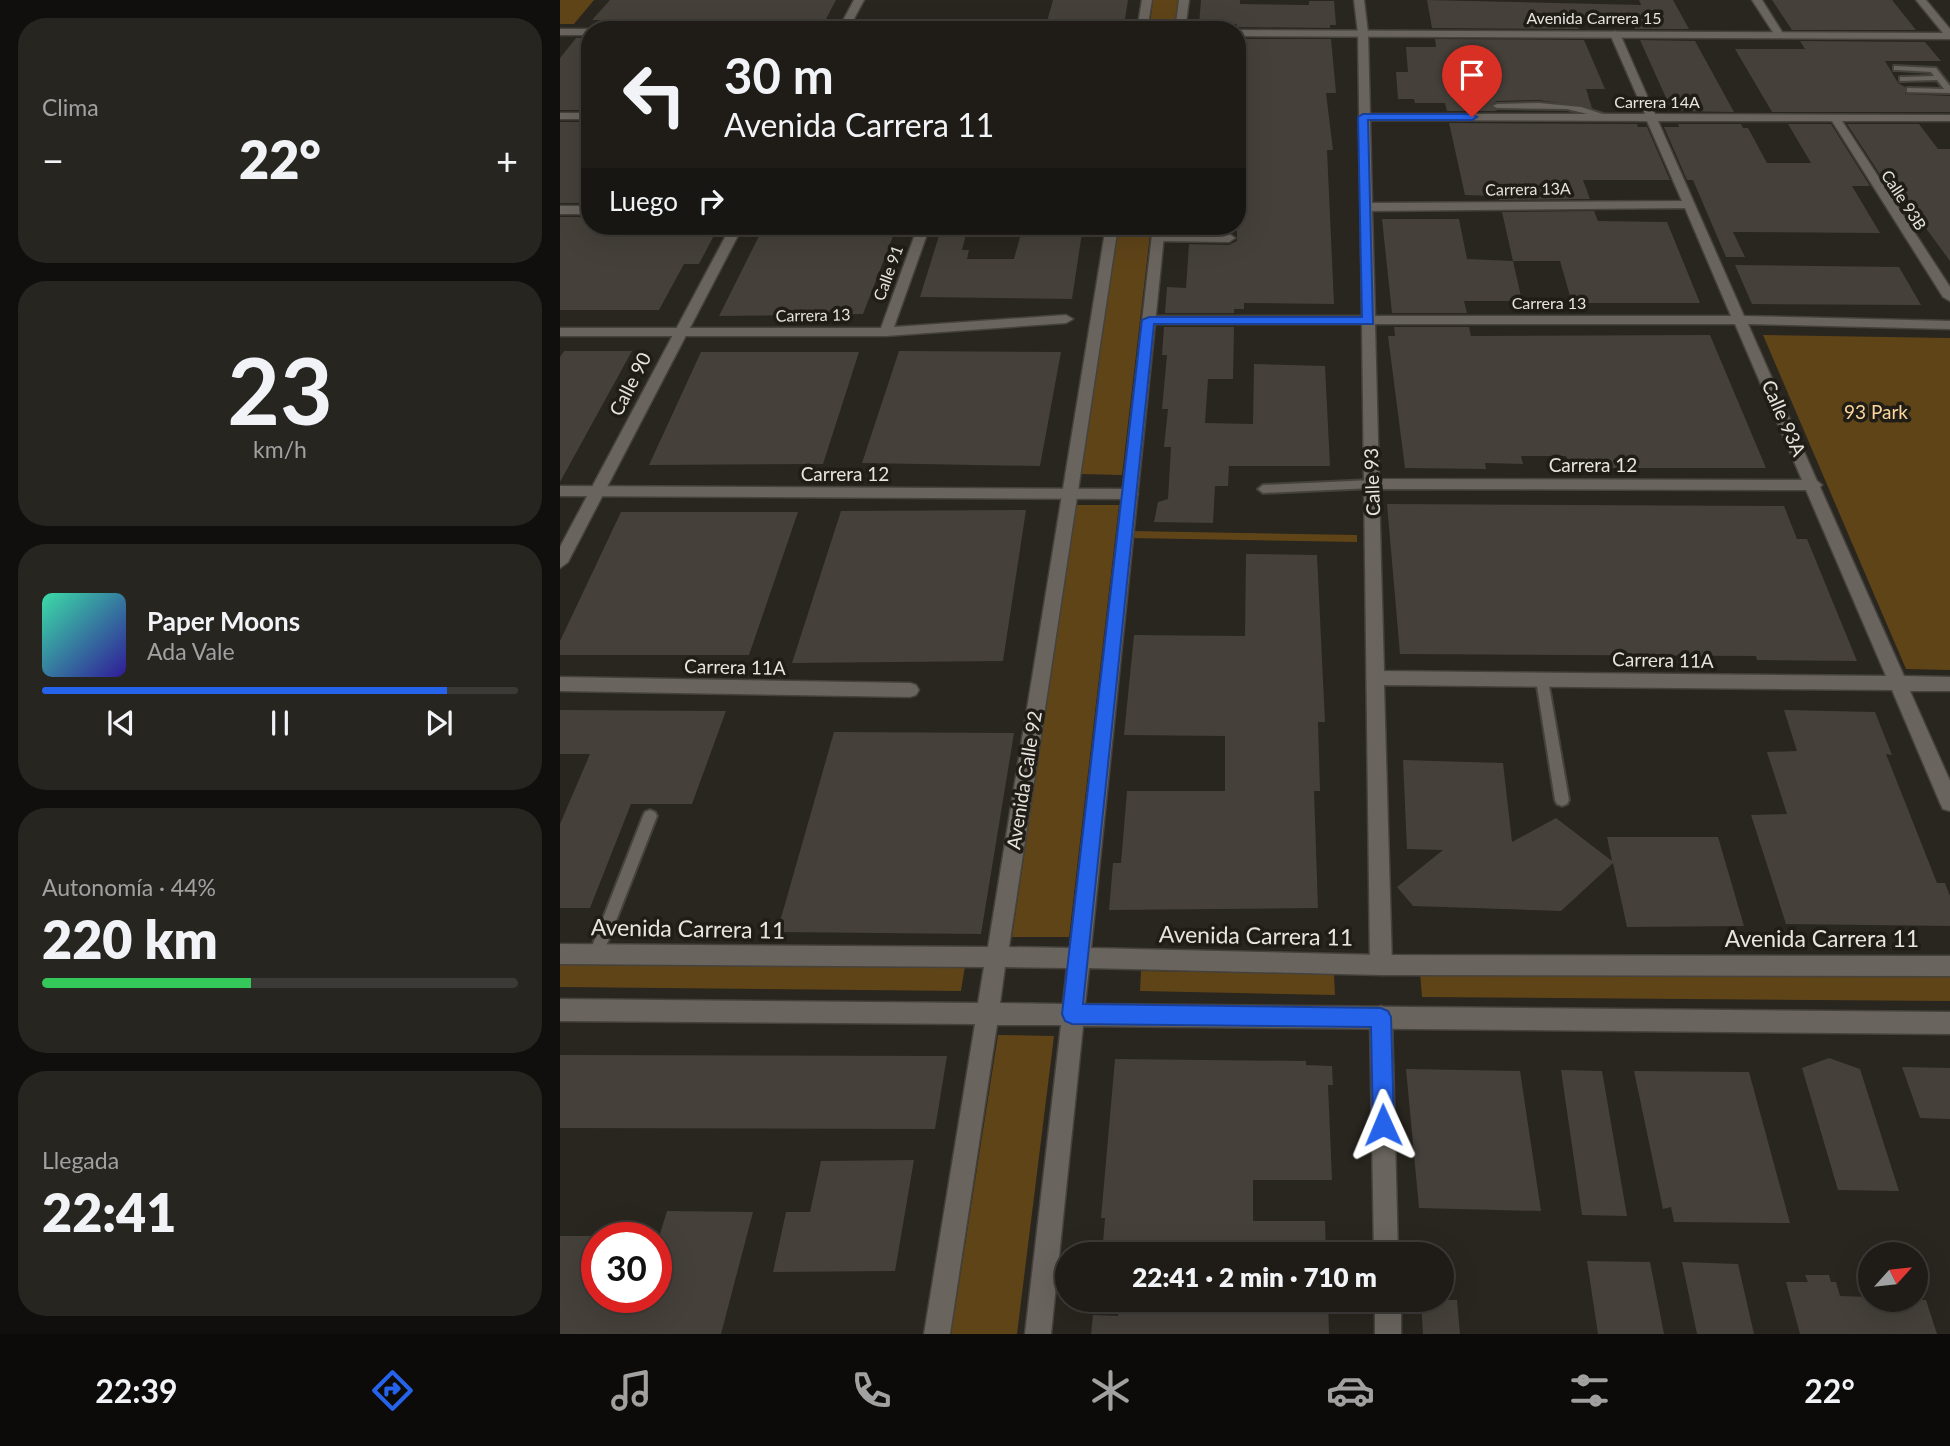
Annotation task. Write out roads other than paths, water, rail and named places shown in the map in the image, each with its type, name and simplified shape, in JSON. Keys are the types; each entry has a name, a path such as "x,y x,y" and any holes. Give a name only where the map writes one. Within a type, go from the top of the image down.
{"street":[{"path":"848,21 859,0"},
{"path":"1144,21 1147,0"},
{"path":"1181,21 1184,0"},
{"name":"Calle 93","path":"1359,0 1363,33 1381,965"},
{"path":"1757,0 1780,35"},
{"path":"1921,0 1950,35"},
{"path":"560,32 581,32"},
{"name":"Avenida Carrera 15","path":"1246,33 1950,35"},
{"name":"Calle 93A","path":"1615,34 1814,485 1950,803"},
{"path":"560,116 581,116"},
{"name":"Carrera 14A","path":"1363,117 1950,118"},
{"name":"Calle 93B","path":"1835,118 1950,297"},
{"name":"Carrera 13A","path":"1366,206 1690,204"},
{"path":"560,210 581,210"},
{"name":"Calle 90","path":"560,562 732,235"},
{"name":"Calle 91","path":"886,332 921,235"},
{"name":"Avenida Calle 92","path":"937,1334 1111,235"},
{"path":"1038,1334 1158,235"},
{"path":"1194,235 1229,238"},
{"name":"Carrera 13","path":"560,332 886,332 1066,319"},
{"name":"Carrera 13","path":"1149,320 1742,320 1950,326"},
{"name":"Carrera 12","path":"1372,484 1814,485"},
{"name":"Carrera 12","path":"560,491 1130,494"},
{"name":"Carrera 11A","path":"1376,678 1950,684"},
{"name":"Carrera 11A","path":"560,684 910,690"},
{"name":"Avenida Carrera 11","path":"560,954 1080,958 1381,965 1950,966"},
{"path":"560,1010 1950,1023"},
{"path":"1381,1017 1387,1242"},
{"path":"1388,1312 1388,1334"}],"lane":[{"path":"1897,68 1933,70 1950,91 1910,90"},
{"path":"1903,79 1940,78"},
{"path":"1497,106 1587,108 1608,117"},
{"path":"1263,489 1372,484"},
{"path":"1542,680 1562,800"},
{"path":"596,954 650,816"}],"park label":[{"name":"93 Park","path":"1876,412"}]}
